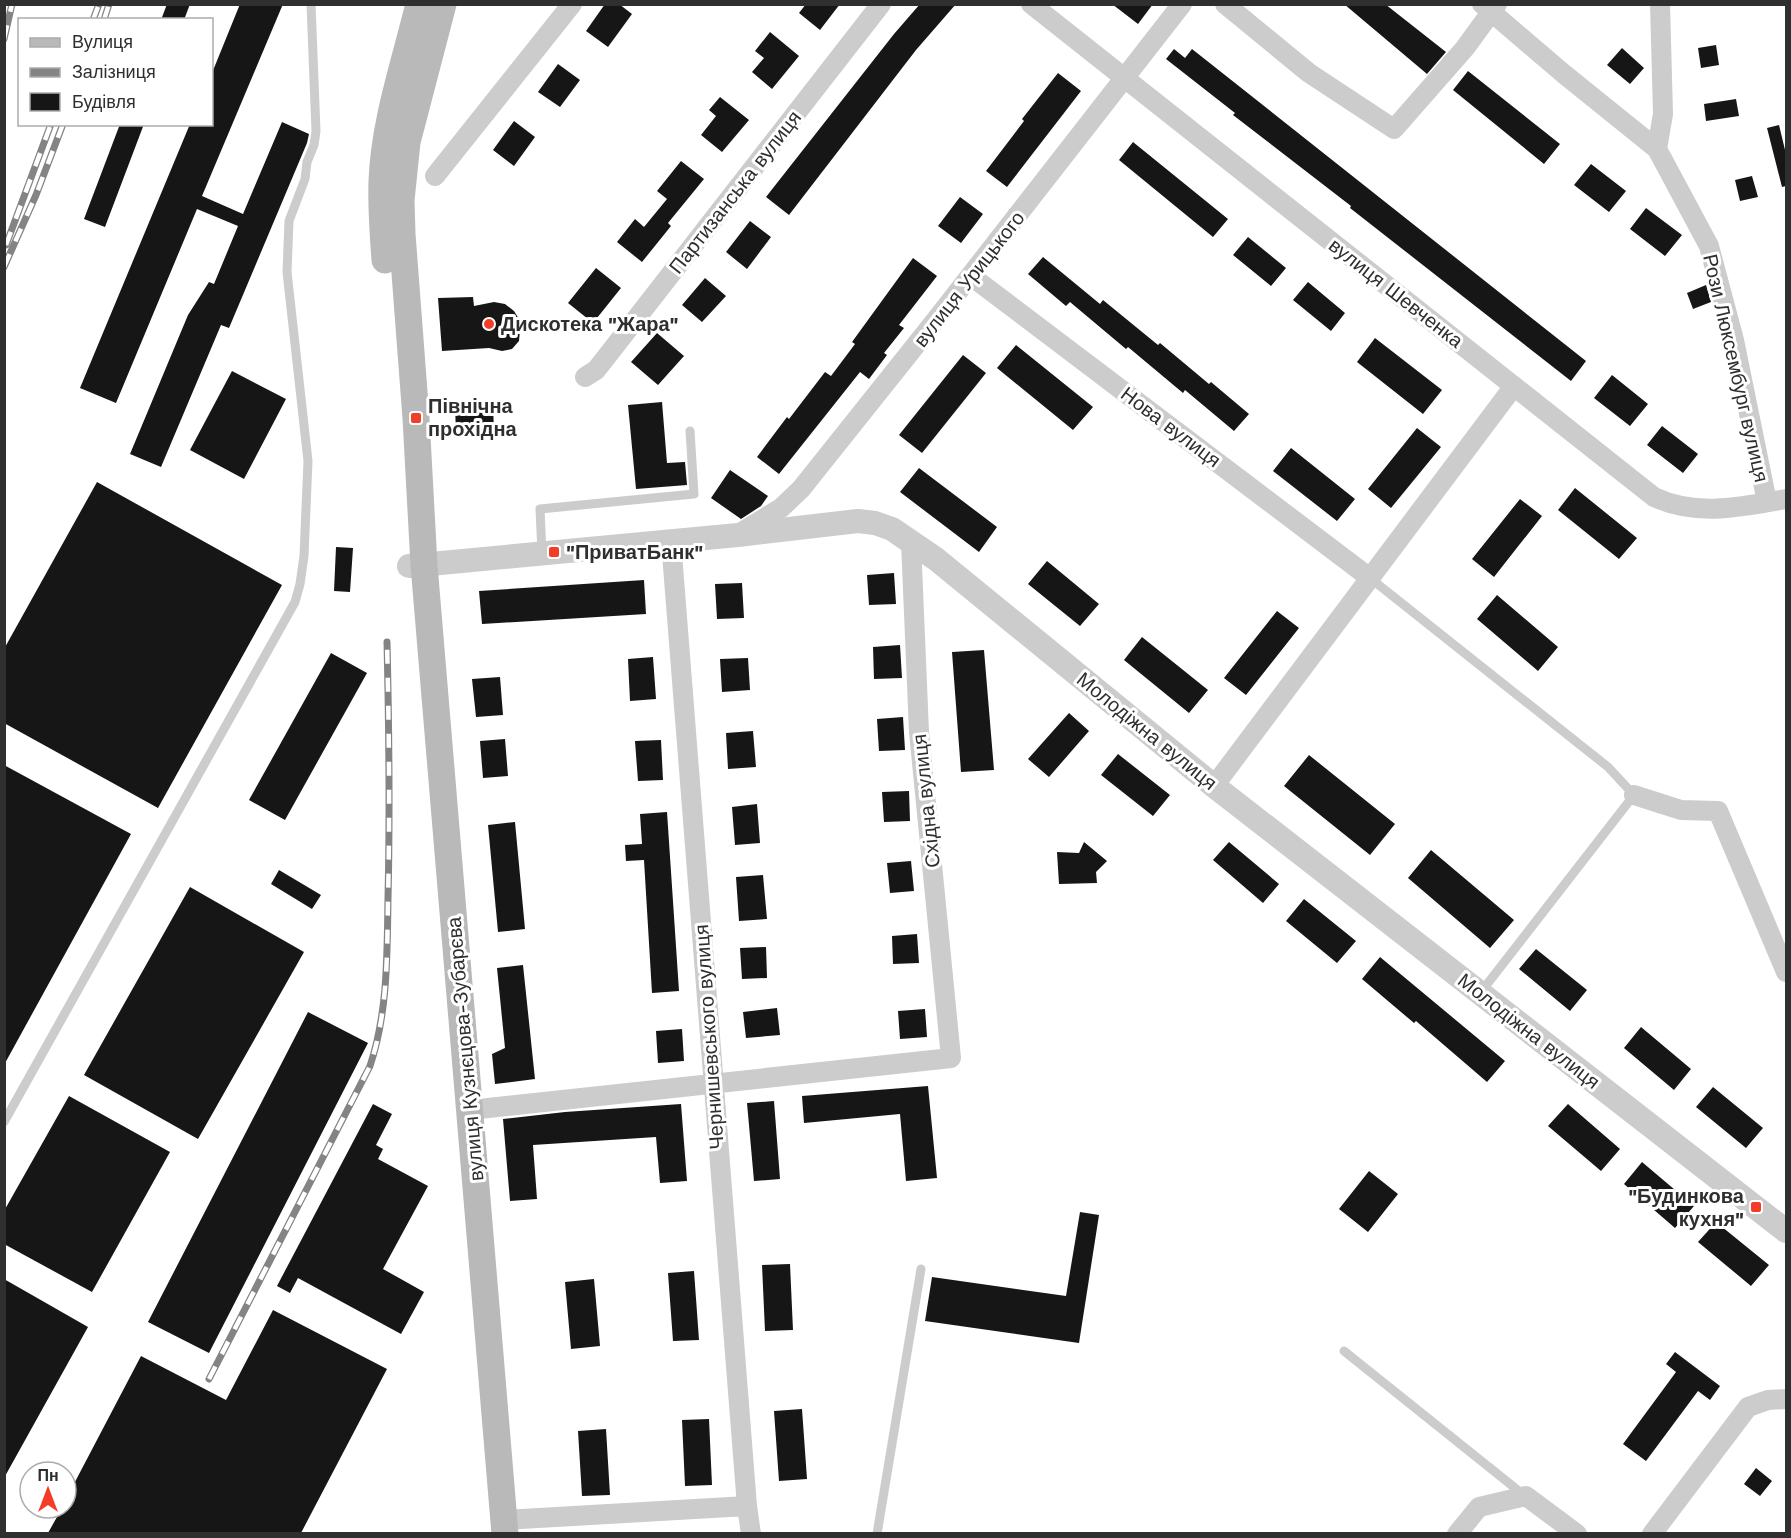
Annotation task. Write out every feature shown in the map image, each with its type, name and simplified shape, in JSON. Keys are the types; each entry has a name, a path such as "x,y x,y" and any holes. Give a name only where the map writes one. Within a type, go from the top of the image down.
{"main road":[{"path":"416,565 382,217 382,180 390,122 419,4"},
{"path":"416,565 416,418 401,200 407,142 443,4"},
{"name":"вулиця Кузнєцова-Зубарєва","path":"416,565 470,1110 499,1529"},
{"name":"вулиця Кузнєцова-Зубарєва","path":"416,565 499,1529"}],"street":[{"path":"435,176 572,4"},
{"name":"Партизанська вулиця","path":"585,377 596,370 604,360 881,4"},
{"name":"вулиця Шевченка","path":"1031,4 1654,497 1673,505 1697,510 1777,501"},
{"name":"вулиця Урицького","path":"738,535 781,508 801,489 971,276 1182,4"},
{"path":"1225,4 1309,73 1394,129 1465,48 1490,7"},
{"path":"1657,148 1663,114 1660,4"},
{"name":"Рози Люксембург вулиця","path":"1490,7 1564,74 1657,148 1709,246 1777,501"},
{"name":"Нова вулиця","path":"971,276 1370,578"},
{"path":"1214,786 1514,386"},
{"name":"Молодіжна вулиця","path":"416,565 738,535 858,521 875,523 892,529 936,559 1214,786 1786,1231"},
{"name":"Чернишевського вулиця","path":"671,541 747,1506 751,1533"},
{"name":"Східна вулиця","path":"713,1084 951,1058 919,732 911,542"},
{"path":"1634,795 1681,810 1718,811 1786,972"},
{"path":"470,1110 713,1084"},
{"path":"1652,1533 1748,1407 1768,1400 1786,1399"},
{"path":"1457,1533 1479,1507 1526,1496 1577,1533"},
{"path":"499,1529 747,1506"}],"lane":[{"path":"4,1122 295,602 300,584 304,556 308,461 287,272 289,221 305,179 307,162 314,145 311,4"},
{"path":"542,553 540,509 694,494 690,431"},
{"path":"1370,578 1608,767 1634,795 1480,993"},
{"path":"877,1533 921,1269"},
{"path":"1344,1351 1526,1496"}],"building":[{"path":"167,4 190,4 185,18 162,18"},
{"path":"240,4 283,4 202,196 243,214 282,122 309,134 229,328 221,325 161,467 130,454 188,315 209,282 214,284 238,226 197,209 116,403 80,388 189,126 213,126 213,71"},
{"path":"605,4 619,4 632,14 608,47 586,31"},
{"path":"806,4 840,4 820,30 799,13"},
{"path":"920,4 956,4 916,50 789,215 766,197"},
{"path":"1112,4 1153,4 1138,24"},
{"path":"1344,4 1385,4 1446,52 1427,74"},
{"path":"770,32 799,56 772,89 752,72 764,58 755,51"},
{"path":"1716,45 1719,65 1701,68 1698,48"},
{"path":"1622,48 1644,68 1630,84 1607,65"},
{"path":"1174,49 1185,58 1192,49 1586,361 1571,381 1233,115 1235,113 1166,59"},
{"path":"558,64 580,80 560,107 538,92"},
{"path":"1468,71 1560,144 1544,164 1453,90"},
{"path":"1058,73 1081,91 1007,187 986,171"},
{"path":"720,97 749,120 722,152 701,135 716,116 709,110"},
{"path":"1736,99 1739,116 1706,121 1704,104"},
{"path":"514,121 535,137 514,166 493,150"},
{"path":"1779,125 1786,154 1786,186 1782,187 1767,128"},
{"path":"119,126 143,126 105,227 84,219"},
{"path":"1133,142 1228,219 1213,237 1119,160"},
{"path":"681,161 704,179 668,223 671,226 642,262 617,242 635,219 644,227 667,199 657,191"},
{"path":"1591,164 1626,191 1609,212 1574,185"},
{"path":"1752,176 1758,197 1740,201 1735,180"},
{"path":"960,197 983,214 961,243 938,226"},
{"path":"1646,208 1682,235 1665,256 1630,229"},
{"path":"750,221 771,237 747,269 726,252"},
{"path":"1248,237 1286,268 1271,286 1233,255"},
{"path":"1043,257 1100,304 1103,300 1209,384 1211,382 1249,414 1234,431 1185,390 1183,393 1128,347 1126,349 1070,302 1066,306 1028,274"},
{"path":"913,258 937,276 899,325 904,328 884,353 887,355 869,379 860,372 779,474 757,457 825,372 831,376 855,344 852,342"},
{"path":"596,268 621,288 593,323 568,303"},
{"path":"705,278 726,296 702,322 682,305"},
{"path":"1308,282 1345,313 1331,331 1293,300"},
{"path":"1706,285 1711,302 1693,309 1687,293"},
{"path":"473,297 474,306 494,302 505,304 514,311 519,319 520,330 519,341 512,349 442,351 438,298"},
{"path":"657,333 684,356 658,385 631,362"},
{"path":"1375,338 1442,390 1423,414 1357,362"},
{"path":"1016,345 1093,407 1073,430 997,368"},
{"path":"963,355 986,373 922,453 899,435"},
{"path":"232,371 286,399 244,479 190,450"},
{"path":"1612,375 1648,404 1630,426 1594,398"},
{"path":"662,402 667,463 685,462 687,485 636,489 628,405"},
{"path":"493,403 494,434 456,435 455,404"},
{"path":"1662,426 1698,454 1683,473 1647,445"},
{"path":"1417,428 1441,447 1391,508 1368,489"},
{"path":"1291,448 1355,499 1337,521 1273,471"},
{"path":"919,468 997,527 979,552 900,492"},
{"path":"730,470 768,496 761,506 741,519 711,498"},
{"path":"97,482 282,585 158,808 4,723 4,649"},
{"path":"1575,488 1637,538 1619,559 1558,510"},
{"path":"1520,499 1542,516 1494,577 1472,559"},
{"path":"336,547 353,548 350,592 334,591"},
{"path":"1047,561 1099,604 1080,626 1028,584"},
{"path":"894,573 896,604 869,605 867,575"},
{"path":"644,580 646,614 482,624 479,591"},
{"path":"742,583 744,618 717,619 715,584"},
{"path":"1497,595 1558,647 1538,671 1477,619"},
{"path":"1277,611 1299,628 1246,695 1224,678"},
{"path":"1142,637 1208,690 1189,713 1124,660"},
{"path":"900,645 902,678 874,679 873,647"},
{"path":"984,650 994,770 961,772 952,652"},
{"path":"331,653 367,673 285,820 249,800"},
{"path":"653,657 656,699 630,701 628,659"},
{"path":"748,658 750,690 722,692 720,659"},
{"path":"500,677 503,715 476,717 472,679"},
{"path":"1069,713 1089,731 1049,777 1028,759"},
{"path":"903,717 905,750 879,751 877,719"},
{"path":"753,731 756,767 728,769 726,733"},
{"path":"505,739 508,776 483,778 480,741"},
{"path":"661,740 663,780 638,781 635,741"},
{"path":"1118,754 1170,795 1153,816 1101,775"},
{"path":"1309,755 1395,824 1370,855 1284,786"},
{"path":"4,765 131,834 4,1065"},
{"path":"909,791 910,821 884,822 882,792"},
{"path":"757,804 760,843 735,845 732,807"},
{"path":"667,812 679,991 652,993 644,860 626,861 625,845 642,844 640,814"},
{"path":"515,822 525,929 498,932 488,825"},
{"path":"1084,842 1107,861 1096,872 1097,883 1059,884 1057,852 1079,853"},
{"path":"1229,842 1279,884 1263,903 1213,860"},
{"path":"1431,850 1514,920 1490,948 1408,878"},
{"path":"911,861 914,891 890,893 887,863"},
{"path":"279,870 321,895 312,909 271,884"},
{"path":"763,875 767,919 739,921 736,877"},
{"path":"190,887 304,952 198,1139 84,1075"},
{"path":"1304,899 1356,941 1337,963 1286,921"},
{"path":"917,934 919,963 893,964 892,936"},
{"path":"766,947 767,978 742,979 740,948"},
{"path":"1536,949 1587,990 1570,1011 1519,969"},
{"path":"1380,957 1505,1061 1487,1082 1416,1021 1414,1023 1362,979"},
{"path":"523,965 535,1079 495,1084 492,1054 505,1048 497,968"},
{"path":"777,1008 780,1035 746,1038 743,1012"},
{"path":"925,1009 927,1037 900,1039 898,1011"},
{"path":"308,1012 368,1043 209,1353 148,1322"},
{"path":"1641,1027 1691,1069 1674,1090 1624,1048"},
{"path":"682,1029 684,1061 658,1063 656,1031"},
{"path":"928,1086 937,1178 906,1181 900,1114 804,1123 802,1096"},
{"path":"1713,1087 1763,1128 1746,1148 1696,1107"},
{"path":"69,1096 170,1152 92,1292 4,1244 4,1211"},
{"path":"774,1101 780,1179 754,1181 747,1103"},
{"path":"373,1104 392,1114 376,1145 383,1149 378,1159 428,1186 383,1269 424,1292 401,1334 298,1278 290,1293 277,1286"},
{"path":"681,1104 687,1181 660,1183 656,1137 533,1145 537,1199 510,1201 503,1119"},
{"path":"1568,1104 1620,1149 1601,1171 1548,1126"},
{"path":"1642,1162 1694,1206 1675,1228 1624,1184"},
{"path":"1369,1171 1398,1194 1368,1232 1339,1209"},
{"path":"1080,1212 1099,1215 1079,1343 925,1321 932,1277 1066,1296"},
{"path":"1716,1222 1769,1265 1751,1286 1698,1242"},
{"path":"790,1264 793,1330 765,1331 762,1265"},
{"path":"694,1271 699,1340 673,1341 668,1273"},
{"path":"4,1279 88,1327 4,1478"},
{"path":"594,1279 600,1346 571,1349 565,1282"},
{"path":"273,1310 387,1369 301,1533 48,1533 55,1520 78,1520 78,1476 141,1356 226,1400"},
{"path":"1675,1352 1720,1386 1710,1400 1698,1391 1646,1461 1623,1444 1676,1372 1666,1364"},
{"path":"802,1409 807,1479 779,1481 774,1411"},
{"path":"709,1419 712,1485 685,1486 682,1420"},
{"path":"606,1429 610,1495 582,1496 578,1431"},
{"path":"1756,1468 1772,1481 1760,1496 1744,1484"}],"railway":[{"path":"4,39 12,4"},
{"path":"94,18 99,4"},
{"path":"105,18 109,4"},
{"path":"6,245 50,126"},
{"path":"4,267 36,195 62,126"},
{"path":"209,1379 370,1066 376,1046 383,1004 387,941 389,803 387,642"}],"place":[{"name":"Дискотека \"Жара\"","path":"489,324"},
{"name":"Північна прохідна","path":"416,418"},
{"name":"\"ПриватБанк\"","path":"554,552"},
{"name":"\"Будинкова кухня\"","path":"1756,1207"}]}
